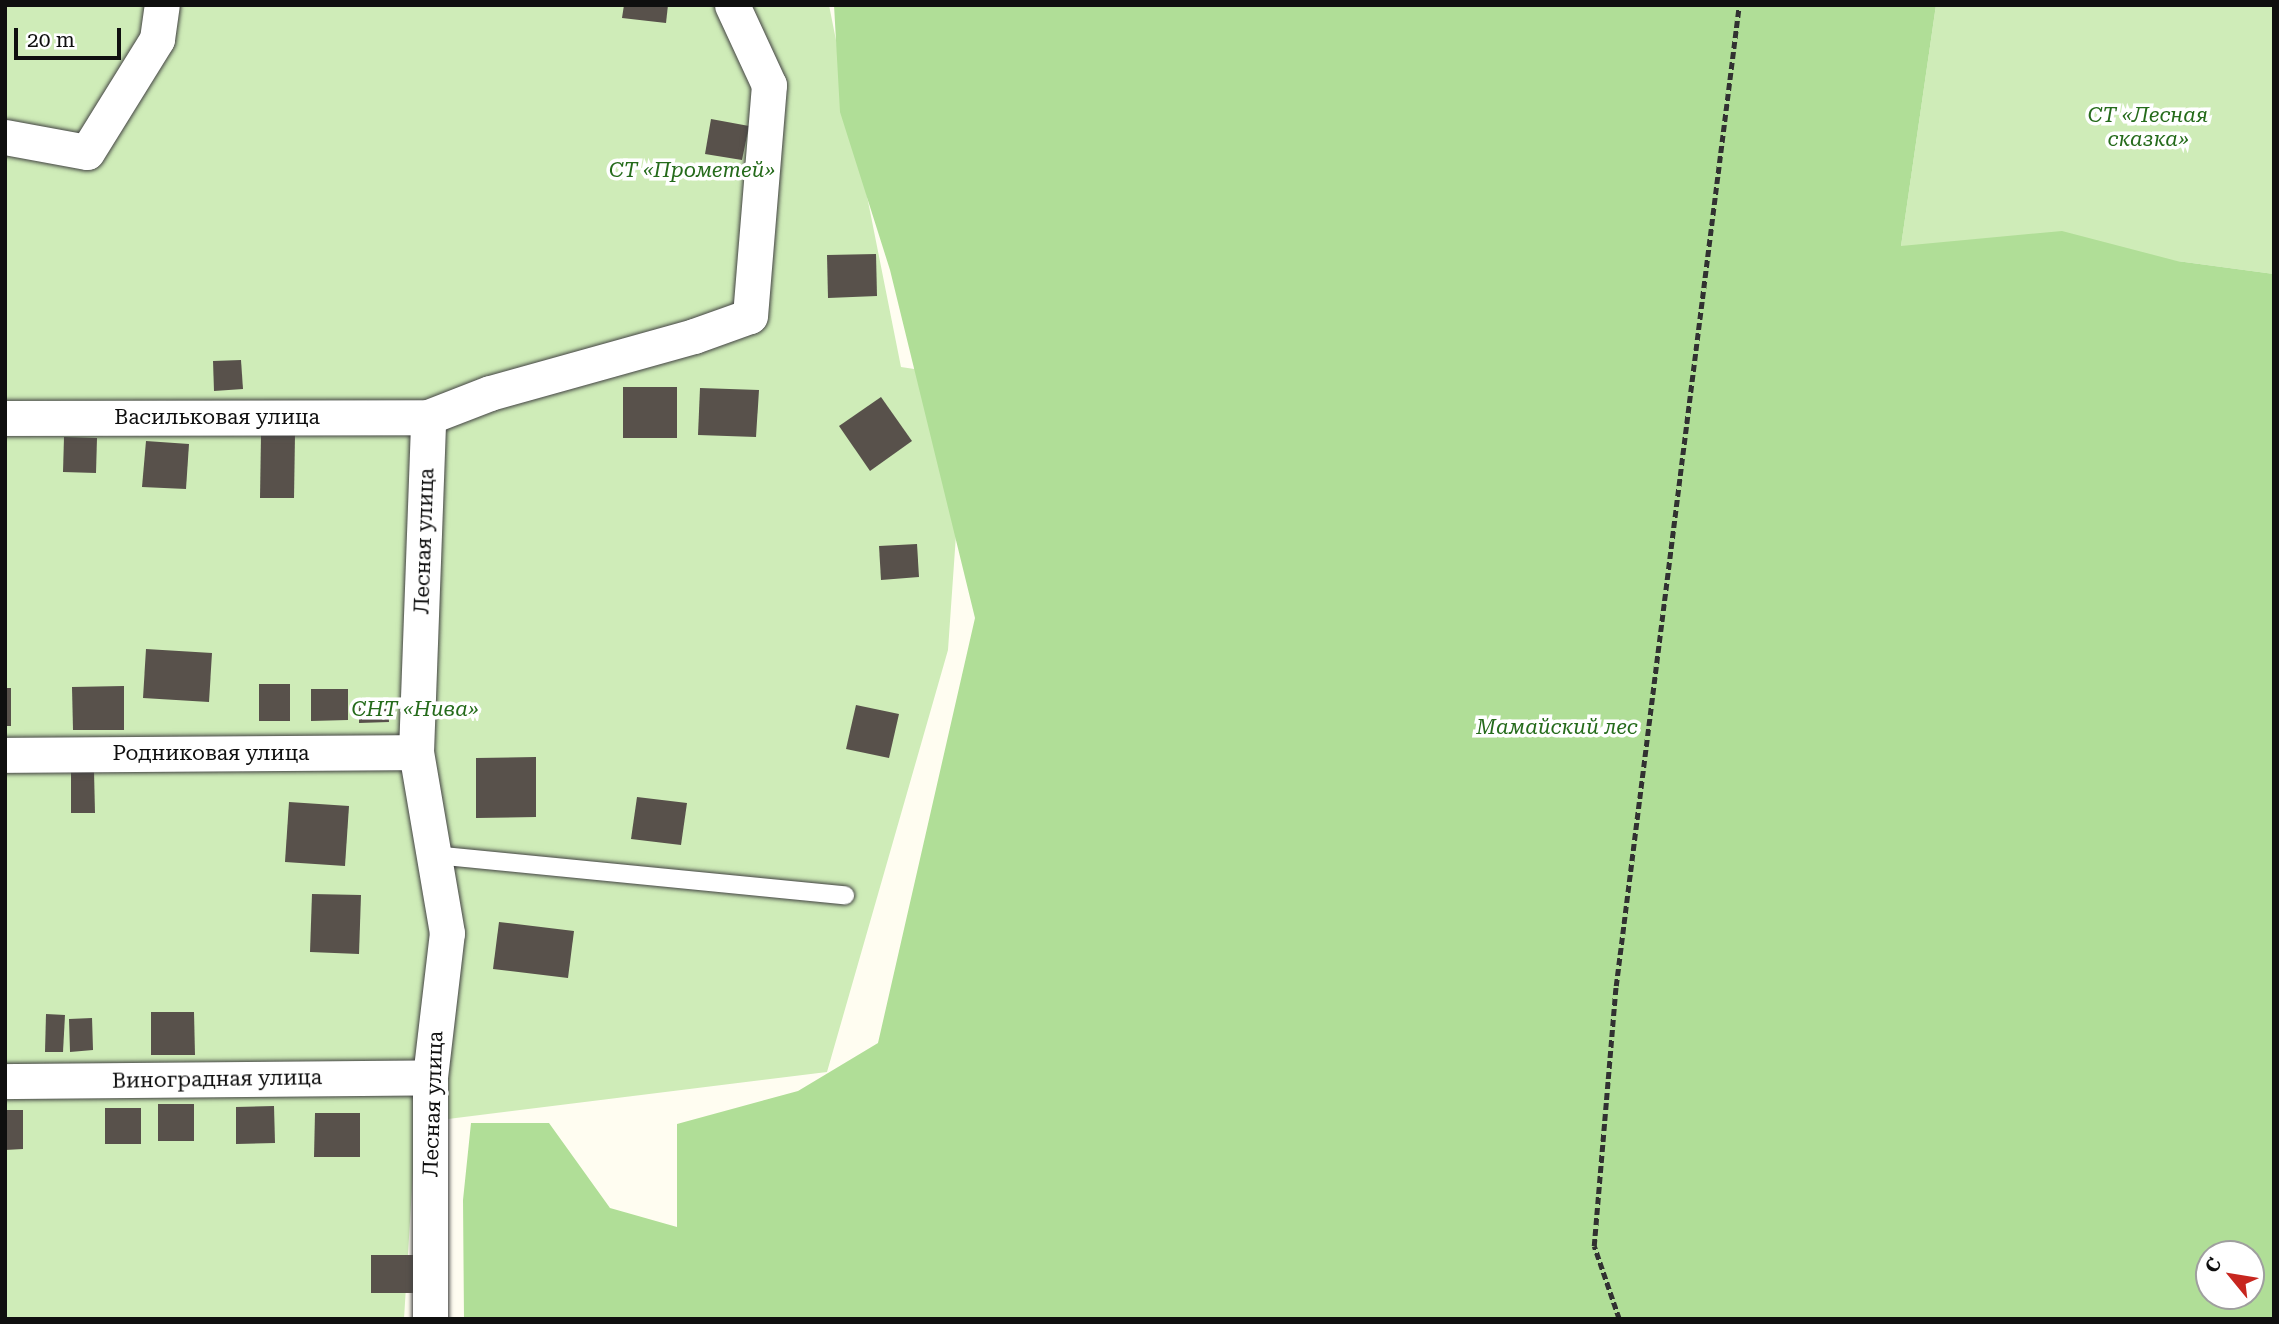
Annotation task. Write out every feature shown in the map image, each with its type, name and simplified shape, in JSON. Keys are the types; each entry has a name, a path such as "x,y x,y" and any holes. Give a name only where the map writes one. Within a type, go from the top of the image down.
{"street":[{"path":"5,137 88,152 157,40 162,5"},
{"path":"428,417 489,393 694,336 750,316 769,85 732,5"},
{"name":"Васильковая улица","path":"5,418 428,417"},
{"name":"Лесная улица","path":"428,417 416,752 447,933 429,1077 430,1319"},
{"name":"Родниковая улица","path":"5,755 416,752"},
{"name":"Виноградная улица","path":"5,1081 429,1077"}],"lane":[{"path":"434,855 845,895"}],"path":[{"path":"1619,1319 1594,1246 1616,986 1739,5"}],"green space":[{"name":"СНТ «Нива»","path":"5,5 829,5 901,367 967,377 948,650 827,1072 416,1123 404,1319 5,1319"},
{"name":"Мамайский лес","path":"834,5 1936,5 1901,246 2062,231 2177,261 2274,274 2274,1319 464,1319 463,1200 471,1123 549,1123 610,1208 677,1227 677,1124 798,1091 878,1043 975,618 890,270 840,112"},
{"name":"СТ «Лесная сказка»","path":"1936,5 2274,5 2274,274 2177,261 1901,246"}],"building":[{"path":"624,5 668,5 666,23 622,18"},
{"path":"711,119 749,126 742,160 705,154"},
{"path":"876,254 877,296 828,298 827,255"},
{"path":"241,360 243,389 214,391 213,361"},
{"path":"623,387 677,387 677,438 623,438"},
{"path":"700,388 759,390 756,437 698,435"},
{"path":"881,397 912,441 870,471 839,426"},
{"path":"261,435 295,435 294,498 260,498"},
{"path":"64,437 97,438 96,473 63,472"},
{"path":"146,441 189,444 186,489 142,487"},
{"path":"917,544 919,577 881,580 879,546"},
{"path":"146,649 212,653 209,702 143,698"},
{"path":"259,684 290,684 290,721 259,721"},
{"path":"124,686 124,730 73,730 72,687"},
{"path":"5,688 11,688 11,726 5,726"},
{"path":"311,689 348,689 348,720 311,721"},
{"path":"359,702 388,702 389,722 359,723"},
{"path":"856,705 899,714 889,758 846,749"},
{"path":"536,757 536,817 476,818 476,758"},
{"path":"94,771 95,813 71,813 71,772"},
{"path":"637,797 687,803 681,845 631,839"},
{"path":"289,802 349,806 345,866 285,862"},
{"path":"312,894 361,895 359,954 310,952"},
{"path":"499,922 574,931 568,978 493,969"},
{"path":"151,1012 194,1012 195,1055 151,1055"},
{"path":"46,1014 65,1015 63,1052 45,1052"},
{"path":"92,1018 93,1050 70,1052 69,1019"},
{"path":"158,1104 194,1104 194,1141 158,1141"},
{"path":"274,1106 275,1143 236,1144 236,1107"},
{"path":"105,1108 141,1108 141,1144 105,1144"},
{"path":"5,1110 23,1110 23,1149 5,1150"},
{"path":"315,1113 360,1113 360,1157 314,1157"},
{"path":"371,1255 413,1255 413,1293 371,1293"}],"park label":[{"name":"СТ «Прометей»","path":"692,170"}]}
